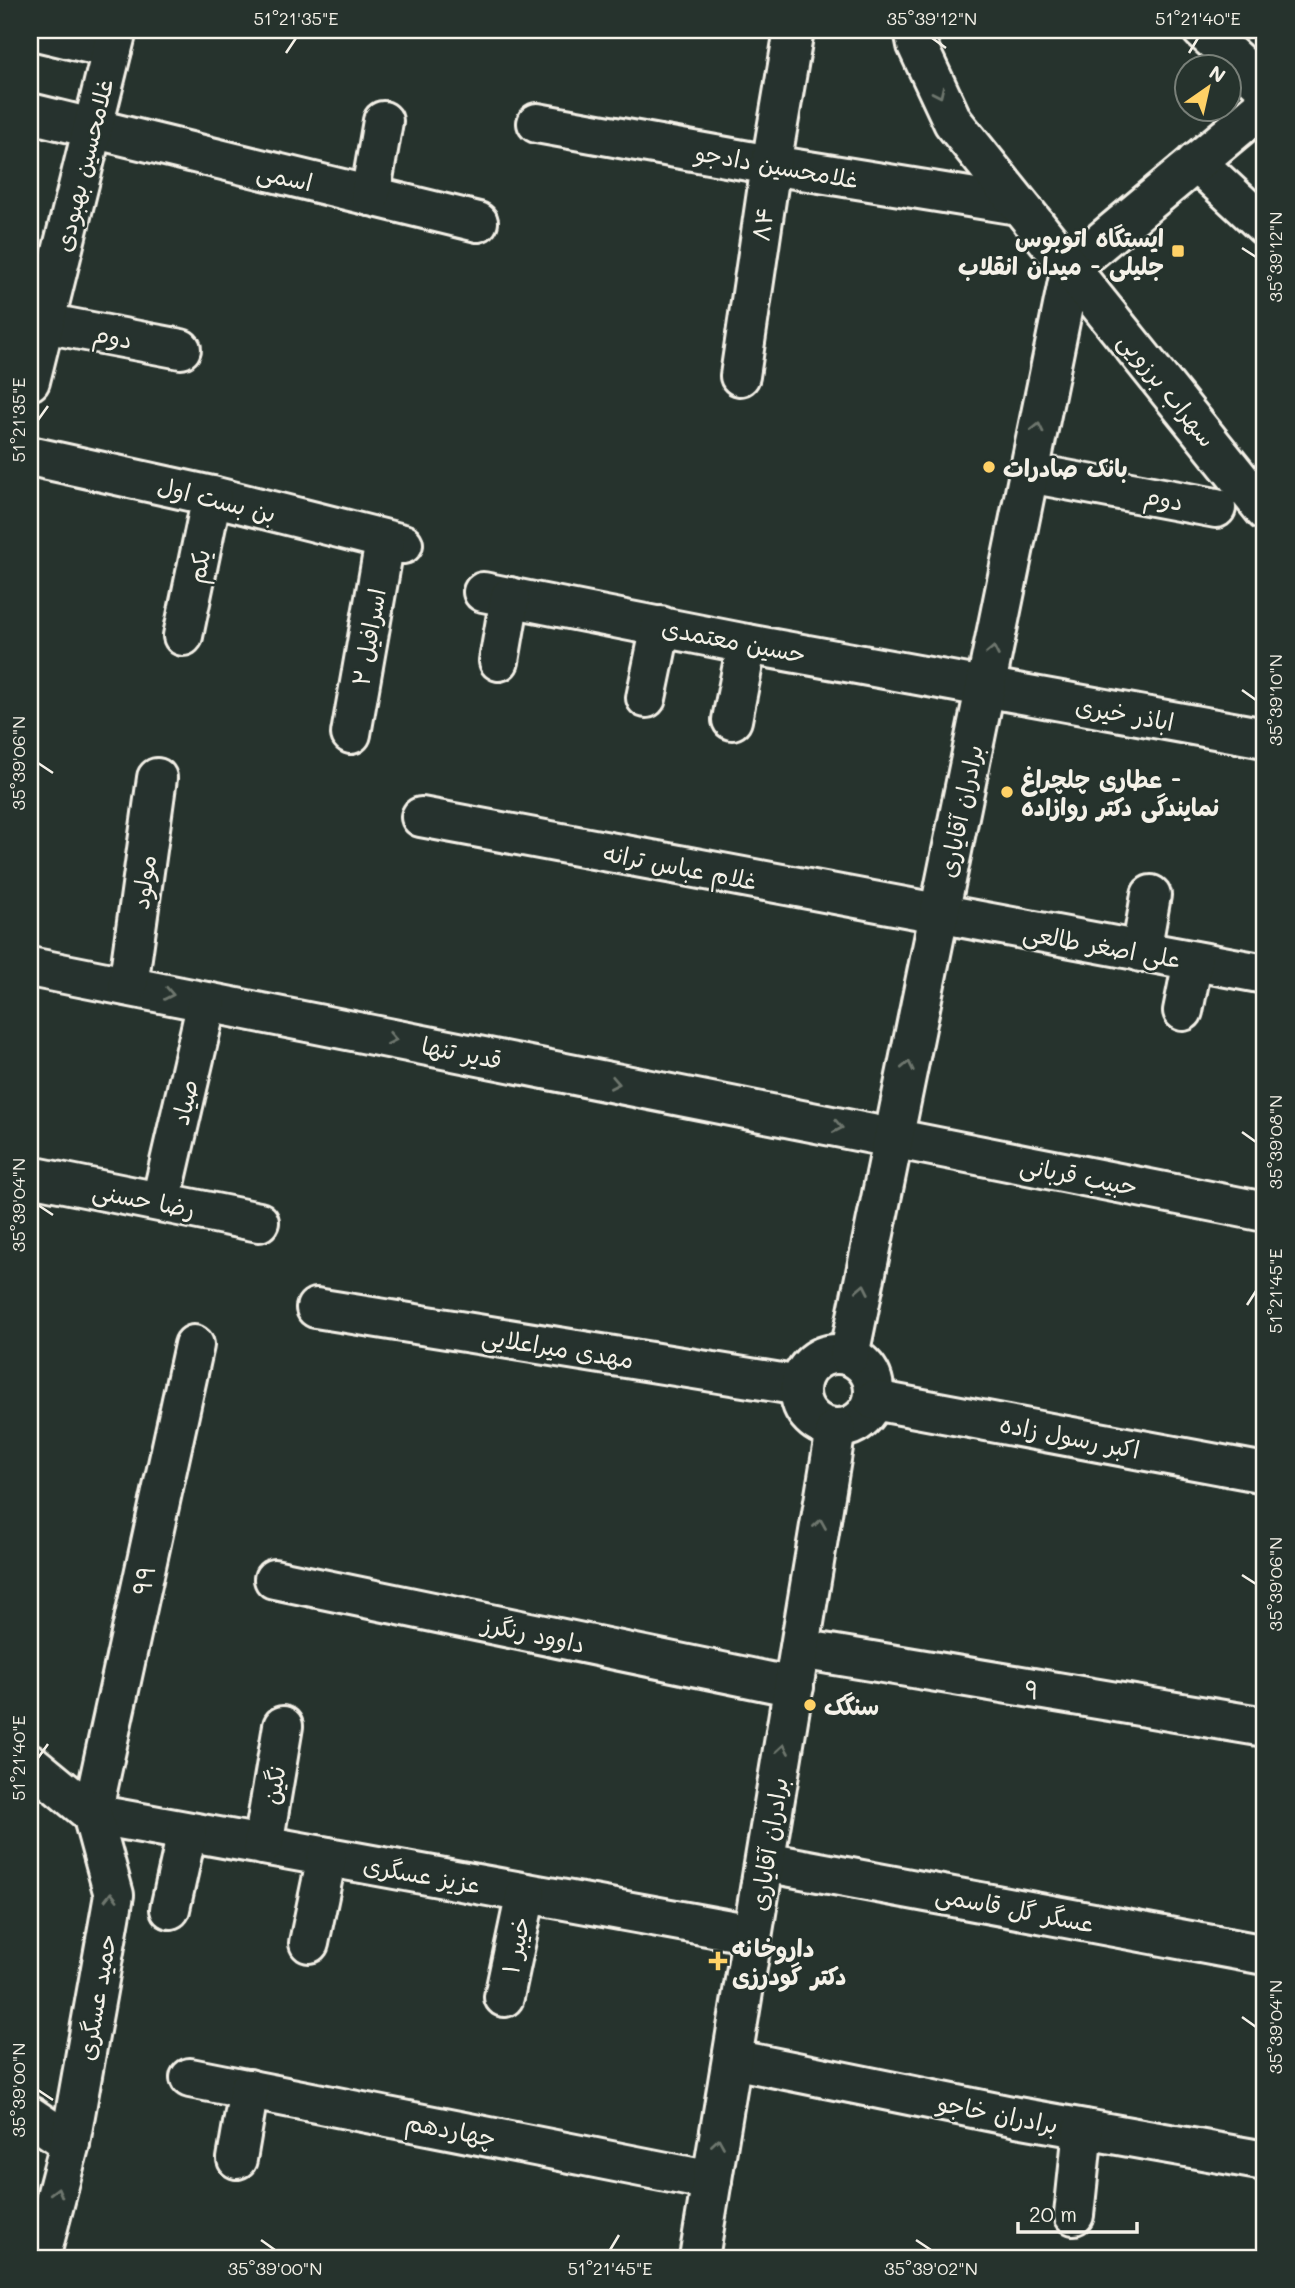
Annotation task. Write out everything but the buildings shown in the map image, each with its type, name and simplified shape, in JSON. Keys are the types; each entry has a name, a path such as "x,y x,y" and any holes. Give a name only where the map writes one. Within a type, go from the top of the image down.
{"street":[{"path":"33,30 115,39"},
{"name":"۸۴","path":"740,376 794,30"},
{"name":"سهراب برزویی","path":"914,30 917,44 953,122 1265,510"},
{"path":"1202,30 1265,87"},
{"name":"غلامحسین بهبودی","path":"30,381 115,39"},
{"path":"1071,267 1265,105"},
{"name":"اسمی","path":"30,113 478,222"},
{"path":"370,196 383,121"},
{"name":"غلامحسین دادجو","path":"537,123 1018,205"},
{"path":"1196,162 1265,226"},
{"name":"برادران آقایاری","path":"849,1356 1071,267"},
{"name":"دوم","path":"44,323 181,349"},
{"name":"بن بست اول","path":"30,456 212,496 394,542"},
{"name":"دوم","path":"1029,473 1216,508"},
{"name":"یکم","path":"183,636 212,496"},
{"name":"اسرافیل ۲","path":"351,734 394,542"},
{"name":"حسین معتمدی","path":"499,661 496,595 986,687"},
{"path":"646,698 661,626"},
{"path":"732,720 747,644"},
{"name":"اباذر خیری","path":"986,687 1265,738"},
{"name":"مولود","path":"128,986 157,778"},
{"name":"غلام عباس ترانه","path":"421,817 939,915"},
{"path":"1141,951 1151,895"},
{"name":"علی اصغر طالعی","path":"939,915 1265,975"},
{"path":"1183,1011 1193,961"},
{"name":"قدیر تنها","path":"30,967 894,1138"},
{"name":"صیاد","path":"161,1201 207,1002"},
{"name":"حبیب قربانی","path":"894,1138 1265,1212"},
{"name":"رضا حسنی","path":"30,1176 259,1223"},
{"name":"مهدی میراعلایی","path":"316,1308 800,1386"},
{"name":"۹۹","path":"92,1814 194,1345"},
{"path":"827,1354 849,1356 859,1361 873,1378 874,1400 869,1412 849,1427 824,1427 804,1411 800,1386 803,1375 818,1359 827,1354"},
{"name":"اکبر رسول زاده","path":"874,1400 1265,1473"},
{"name":"برادران آقایاری","path":"699,2258 836,1429"},
{"name":"داوود رنگرز","path":"274,1579 794,1687"},
{"name":"۹","path":"800,1649 1265,1727"},
{"name":"نگین","path":"263,1845 283,1726"},
{"path":"30,1763 92,1814"},
{"name":"عزیز عسگری","path":"92,1814 752,1934"},
{"name":"حمید عسگری","path":"40,2258 70,2143 114,1895 92,1814"},
{"path":"170,1909 187,1832"},
{"path":"309,1943 327,1857"},
{"name":"عسگر گل قاسمی","path":"765,1861 1265,1955"},
{"name":"خیبر ۱","path":"504,1997 526,1893"},
{"name":"برادران خاجو","path":"732,2059 1083,2129 1265,2161"},
{"name":"چهاردهم","path":"190,2078 712,2181"},
{"path":"237,2159 249,2089"},
{"path":"30,2116 70,2143"},
{"path":"1074,2215 1083,2129"}],"place":[{"name":"ایستگاه اتوبوس جلیلی - میدان انقلاب","path":"1178,251"},
{"name":"بانک صادرات","path":"989,467"},
{"name":"عطاری چلچراغ - نمایندگی دکتر روازاده","path":"1007,792"},
{"name":"سنگک","path":"810,1705"},
{"name":"داروخانه دکتر گودرزی","path":"718,1961"}]}
